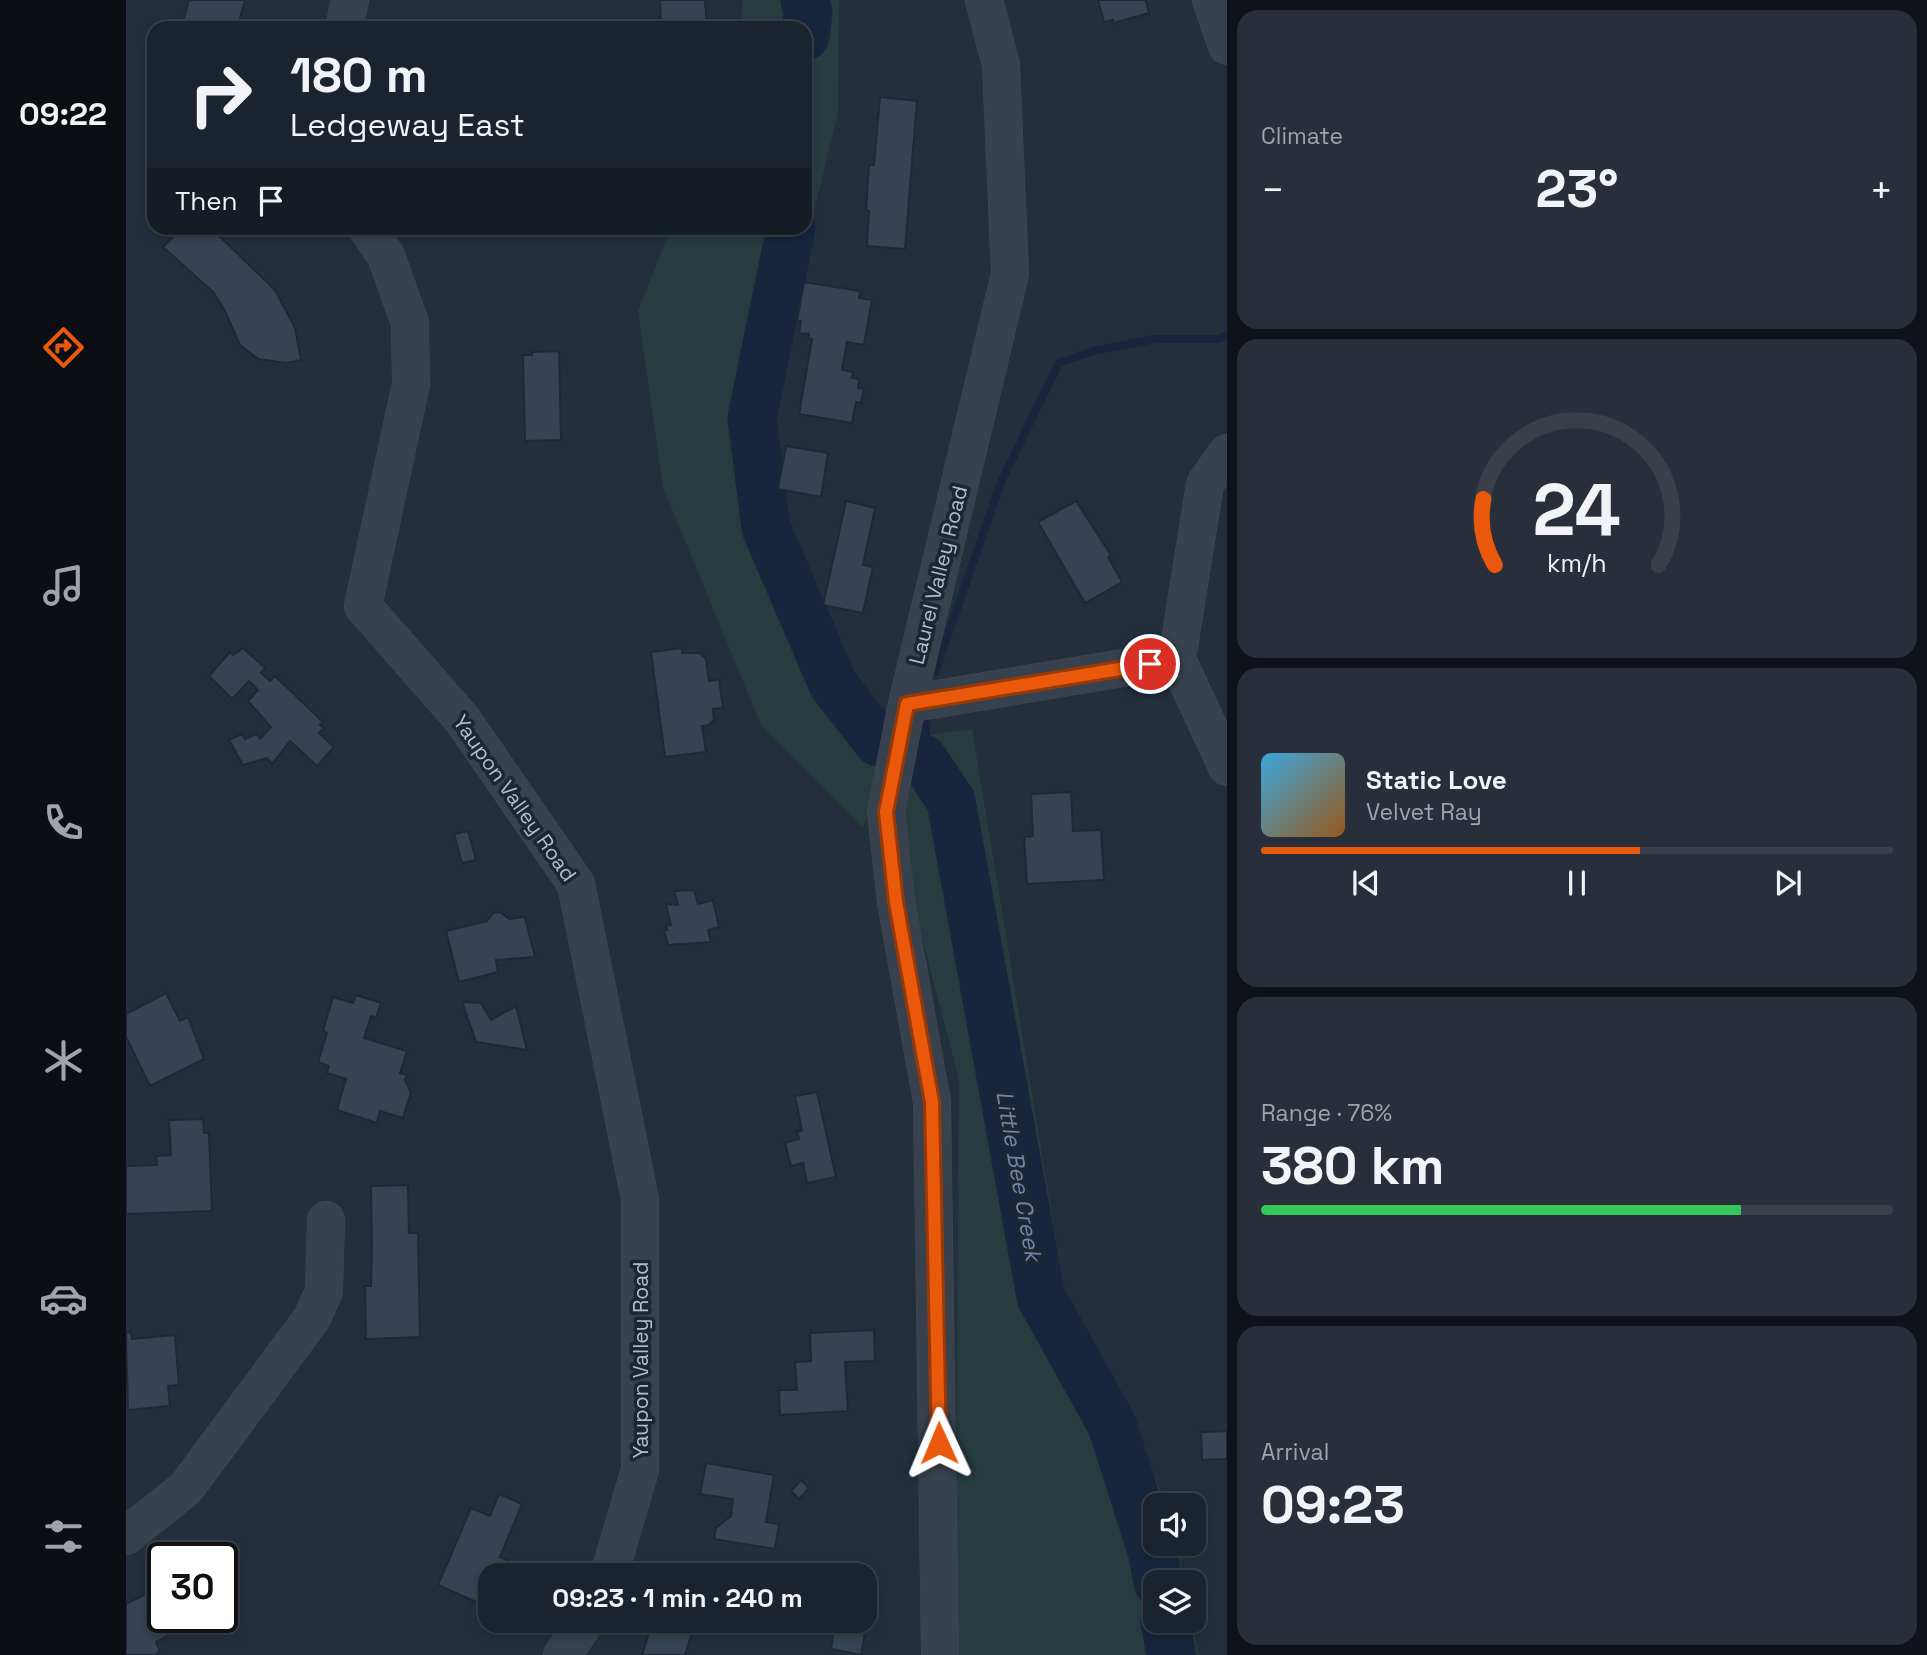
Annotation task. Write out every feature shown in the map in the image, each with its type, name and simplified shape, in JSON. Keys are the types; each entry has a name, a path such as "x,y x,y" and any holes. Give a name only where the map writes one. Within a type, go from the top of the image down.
{"street":[{"path":"346,21 350,0"},
{"name":"Laurel Valley Road","path":"940,1655 932,1102 896,902 886,812 907,704 1010,274 1001,65 984,0"},
{"path":"1211,0 1227,46"},
{"name":"Yaupon Valley Road","path":"372,235 386,256 410,323 411,384 363,606 462,719 576,884 640,1199 640,1470 613,1563"},
{"path":"1227,453 1205,484 1177,659 1227,767"},
{"path":"907,704 1177,659"},
{"path":"126,1536 186,1488 312,1318 324,1291 327,1220"},
{"path":"562,1655 578,1633"},
{"path":"585,1655 592,1633"}],"green space":[{"path":"743,0 839,0 838,114 812,219 812,21 741,21"},
{"path":"668,235 808,235 761,425 777,524 865,731 892,740 863,828 761,725 663,487 638,311"},
{"path":"972,729 1064,1288 1162,1493 1143,1493 1143,1556 1180,1556 1182,1570 1143,1570 1143,1633 1194,1633 1199,1655 955,1655 959,1080 893,825 921,736"}],"building":[{"path":"189,0 245,0 239,21 183,21"},
{"path":"660,0 705,0 706,21 661,21"},
{"path":"1098,0 1146,0 1149,13 1113,23 1113,20 1104,22"},
{"path":"880,97 917,101 905,249 867,246 869,165 874,165"},
{"path":"175,235 218,235 275,290 295,328 301,360 286,363 258,359 240,345 213,292 163,247"},
{"path":"804,282 860,291 859,298 872,300 864,345 847,342 842,370 853,372 852,378 859,379 858,388 864,389 861,403 856,402 852,423 799,414 812,339 808,338 809,334 799,333 801,321 797,321"},
{"path":"559,351 561,440 525,441 523,355"},
{"path":"786,446 828,453 821,497 778,489"},
{"path":"846,501 875,508 863,565 873,567 863,613 823,605"},
{"path":"1076,501 1111,555 1108,557 1122,582 1085,603 1038,522"},
{"path":"243,648 265,668 261,673 270,681 275,676 323,722 320,725 324,728 319,733 334,747 317,766 290,741 272,764 267,758 243,765 229,740 242,734 245,739 257,734 260,739 271,727 248,701 258,690 249,681 232,699 209,676 230,652 233,655"},
{"path":"682,648 682,653 700,653 706,659 709,681 719,679 723,708 713,709 714,720 709,725 702,726 706,752 665,757 651,652"},
{"path":"1071,792 1073,831 1101,830 1104,880 1027,884 1024,837 1033,836 1031,794"},
{"path":"468,831 476,860 462,863 454,834"},
{"path":"694,890 698,904 713,900 719,927 708,930 711,942 668,945 664,931 667,930 666,926 671,925 666,904 678,905 674,891"},
{"path":"500,912 509,919 525,917 535,957 496,960 498,972 459,982 446,931 487,921 493,913"},
{"path":"166,993 180,1021 188,1017 204,1059 150,1086 126,1037 126,1014"},
{"path":"356,995 381,1003 376,1018 371,1016 364,1038 407,1051 400,1073 407,1075 405,1080 411,1093 403,1118 380,1111 377,1123 337,1110 346,1079 327,1073 329,1066 318,1062 327,1033 323,1031 333,997 353,1003"},
{"path":"462,1002 481,1003 491,1020 516,1006 527,1050 476,1042"},
{"path":"817,1092 836,1177 807,1183 803,1163 791,1166 785,1143 799,1139 797,1132 802,1131 795,1096"},
{"path":"203,1119 204,1133 209,1133 212,1211 126,1214 126,1166 157,1165 156,1156 171,1155 169,1120"},
{"path":"408,1185 409,1233 418,1233 420,1337 366,1339 365,1286 371,1286 371,1186"},
{"path":"874,1330 875,1361 845,1362 848,1411 780,1415 779,1390 797,1390 795,1362 811,1361 810,1333"},
{"path":"131,1332 132,1339 175,1335 179,1385 168,1386 170,1406 128,1410 126,1333"},
{"path":"1227,1431 1227,1459 1202,1460 1201,1432"},
{"path":"706,1463 774,1475 766,1522 779,1524 775,1549 714,1539 716,1528 731,1516 733,1499 700,1494"},
{"path":"801,1480 809,1488 799,1499 791,1491"},
{"path":"499,1494 522,1504 500,1557 511,1563 478,1563 478,1603 438,1585 471,1508 490,1516"},
{"path":"147,1593 147,1633 174,1633 156,1642 160,1651 156,1655 126,1655 126,1604"},
{"path":"649,1633 692,1633 685,1655 642,1655"},
{"path":"833,1633 865,1633 861,1655 831,1649"}],"waterway":[{"name":"Little Bee Creek","path":"805,0 807,21"},
{"name":"Little Bee Creek","path":"790,235 752,418 766,528 833,684 878,742"},
{"path":"935,672 1001,482 1059,363 1093,351 1155,339 1218,339 1227,335"},
{"path":"923,759 927,723"},
{"name":"Little Bee Creek","path":"923,759 951,801 1041,1297 1112,1425 1156,1570"},
{"name":"Little Bee Creek","path":"1167,1633 1171,1655"}],"route":[{"path":"939,1443 932,1102 896,902 886,812 907,704 1150,664"}]}
